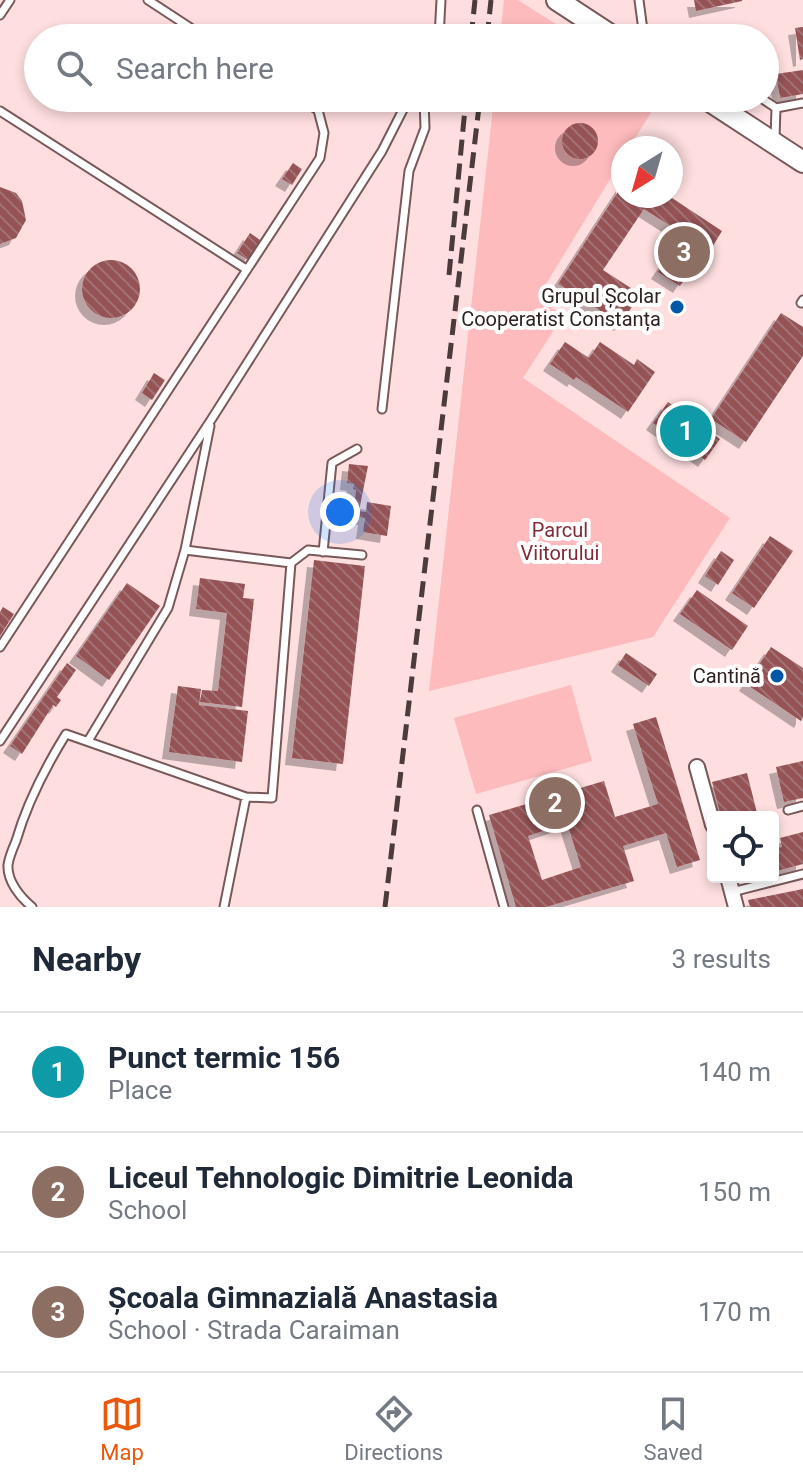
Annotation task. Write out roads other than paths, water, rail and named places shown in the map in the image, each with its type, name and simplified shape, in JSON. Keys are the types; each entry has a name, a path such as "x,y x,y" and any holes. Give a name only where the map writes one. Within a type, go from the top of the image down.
{"street":[{"path":"557,0 594,24"},
{"path":"726,112 803,162"},
{"path":"697,767 709,811"},
{"path":"730,884 736,907"}],"lane":[{"path":"0,15 10,0"},
{"path":"148,0 185,24"},
{"path":"440,24 441,0"},
{"path":"639,0 642,24"},
{"path":"779,107 803,103"},
{"path":"0,111 246,269"},
{"path":"0,647 320,158 324,133 319,112"},
{"path":"0,741 211,420 382,151 402,112"},
{"path":"382,409 409,171 425,128 424,112"},
{"path":"775,145 776,112"},
{"path":"88,741 168,608 185,550 211,420"},
{"path":"323,552 332,463 357,449"},
{"path":"185,550 291,563 308,550 362,555"},
{"path":"32,907 22,899 10,878 8,865 45,769 66,734 246,797 272,798 291,563"},
{"path":"224,907 246,797"},
{"path":"788,810 803,806"},
{"path":"477,810 504,907"},
{"path":"730,884 803,874"}],"railway":[{"path":"472,24 475,0"},
{"path":"488,24 491,0"},
{"path":"449,275 465,112"},
{"path":"385,907 478,112"}],"place":[{"name":"Școala Gimnazială Anastasia","path":"684,252"},
{"name":"Grupul Școlar Cooperatist Constanța","path":"677,307"},
{"name":"Punct termic 156","path":"686,431"},
{"name":"Cantină","path":"777,676"},
{"name":"Liceul Tehnologic Dimitrie Leonida","path":"555,803"}],"park label":[{"name":"Parcul Viitorului","path":"560,542"}]}
